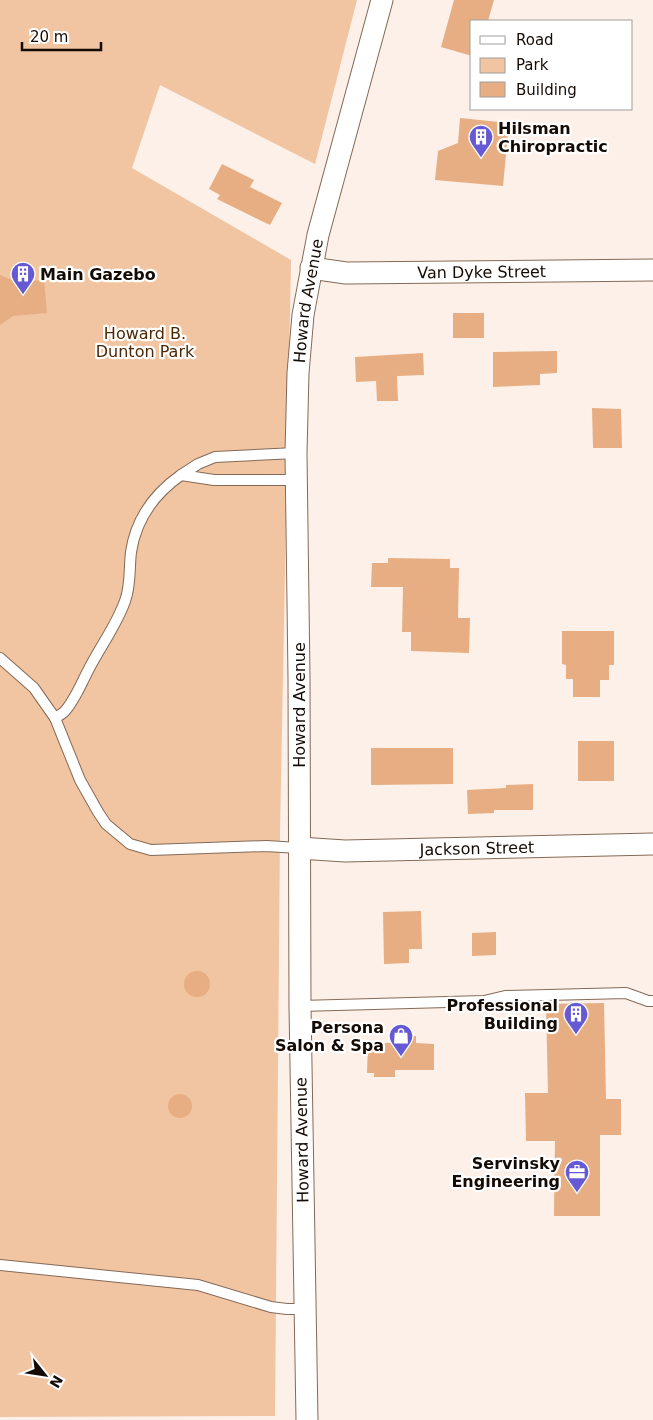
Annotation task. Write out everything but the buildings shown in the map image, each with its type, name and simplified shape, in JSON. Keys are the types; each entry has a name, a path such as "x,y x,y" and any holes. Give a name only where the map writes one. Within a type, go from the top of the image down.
{"street":[{"name":"Howard Avenue","path":"307,1420 300,1006 296,453 298,373 303,314 318,234 382,0"},
{"name":"Van Dyke Street","path":"311,268 346,273 653,270"},
{"name":"Jackson Street","path":"299,848 345,851 653,844"}],"lane":[{"path":"55,718 64,712 118,617 129,585 131,553 135,535 140,520 158,494 181,475 198,464 215,457 296,453"},
{"path":"181,475 214,480 297,480"},
{"path":"0,658 34,688 55,718 80,780 98,812 106,824 130,844 151,850 266,846 299,848"},
{"path":"300,1006 484,1001 505,996 626,993 648,1002 653,1001"},
{"path":"0,1265 198,1285 271,1307 305,1309"}],"green space":[{"name":"Howard B. Dunton Park","path":"0,0 357,0 315,164 160,85 132,168 291,260 280,832 275,1416 0,1417"}],"place":[{"name":"Hilsman Chiropractic","path":"481,158"},
{"name":"Main Gazebo","path":"23,295"},
{"name":"Professional Building","path":"576,1035"},
{"name":"Persona Salon & Spa","path":"401,1057"},
{"name":"Servinsky Engineering","path":"577,1193"}]}
